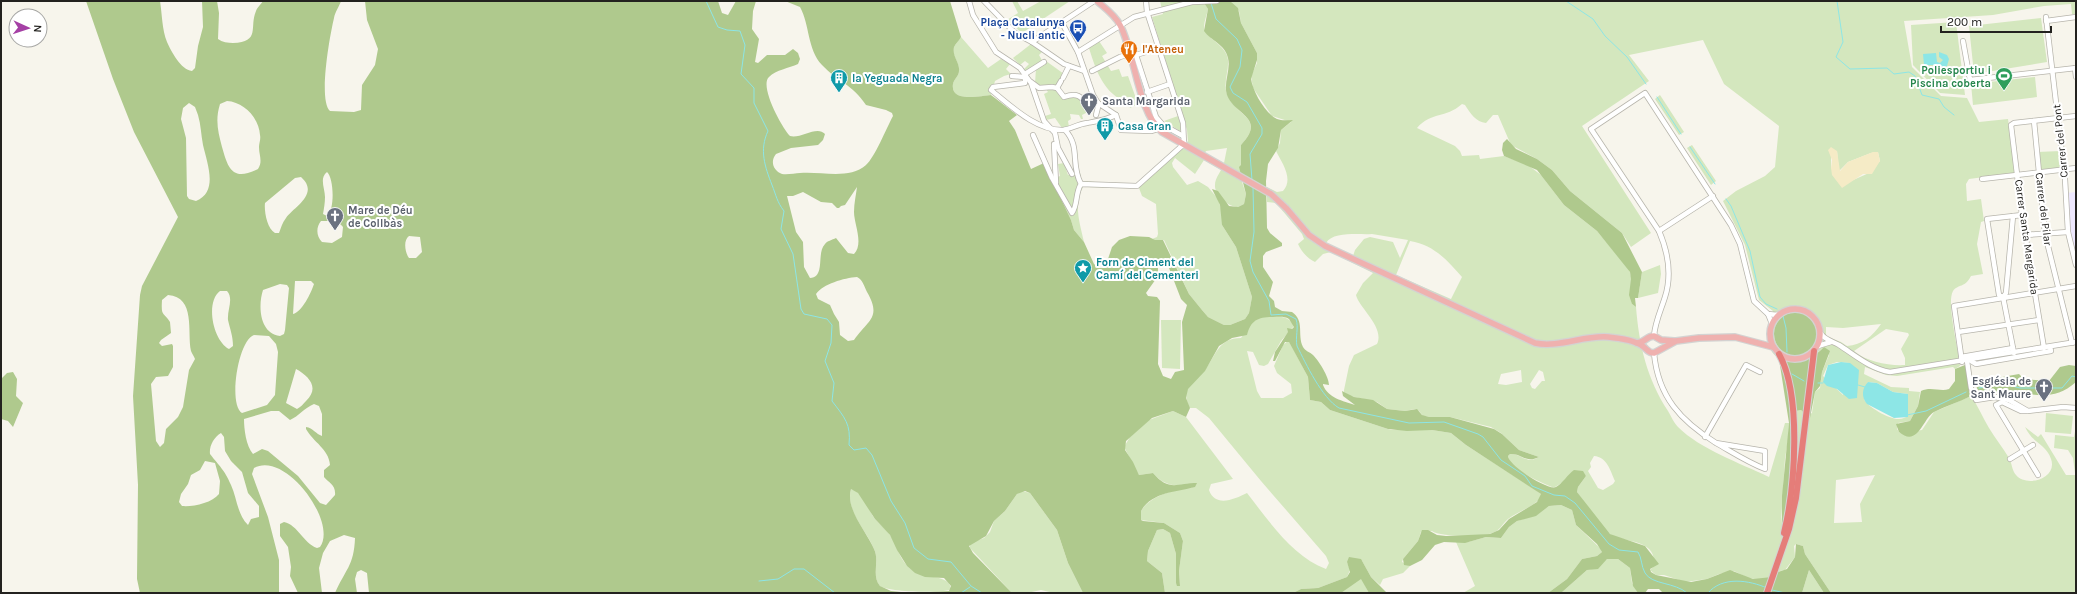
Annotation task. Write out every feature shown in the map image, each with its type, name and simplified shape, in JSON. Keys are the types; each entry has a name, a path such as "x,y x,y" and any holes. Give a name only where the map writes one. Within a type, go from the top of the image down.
{"highway":[{"path":"1780,550 1789,529 1796,498 1816,349"},
{"path":"1767,593 1780,550 1791,493 1794,442 1794,420 1790,392 1785,364 1779,354"}],"main road":[{"path":"1095,1 1120,25 1147,111 1158,129 1266,191 1282,204 1306,232 1318,242 1529,342 1549,344 1607,337 1636,343 1645,348 1648,352 1654,354 1676,342 1699,338 1729,337 1773,347"},
{"path":"1790,309 1803,310 1814,317 1819,325 1821,334 1816,349 1806,357 1797,359 1788,358 1779,354 1773,347 1770,332 1772,324 1778,315 1790,309"},
{"path":"1759,343 1770,332"},
{"path":"1636,343 1645,341 1649,337 1654,336 1660,340 1676,342"},
{"path":"1660,340 1661,349"},
{"path":"1645,341 1645,348"}],"street":[{"path":"969,1 973,15 996,52 1013,63 1025,76 1042,89 1052,87 1057,88 1064,97 1072,93 1078,94 1090,107 1098,105 1116,115 1121,130 1151,131 1158,129"},
{"path":"984,1 1015,33 1032,42 1050,56 1069,66 1084,71"},
{"path":"1032,42 1095,1"},
{"path":"1081,184 1138,186 1187,146 1183,136 1183,123 1148,12 1146,1"},
{"path":"1078,52 1134,17 1148,12 1192,2 1217,1"},
{"name":"Carrer del Pont","path":"2076,17 2046,19 2058,118 2068,232 2076,264"},
{"path":"1062,23 1078,52 1098,105 1096,114"},
{"path":"1963,41 1970,80 2076,68 2076,77"},
{"path":"1128,47 1133,46 1147,92 1158,121 1183,136"},
{"path":"1136,55 1159,48"},
{"path":"1092,71 1120,57 1130,54"},
{"path":"1012,76 1025,76 1044,62"},
{"path":"1057,88 1069,66"},
{"path":"1025,76 1025,83 993,88 991,90 1019,113 1051,128 1065,130 1086,123 1106,120 1116,115"},
{"path":"1032,82 1044,121 1055,133 1058,148 1072,174 1076,149 1065,130"},
{"path":"1147,92 1170,84"},
{"path":"1654,336 1669,275 1667,254 1659,231 1591,129 1645,93 1731,225 1740,244 1754,301 1768,314 1772,324"},
{"path":"2034,121 2076,116"},
{"name":"Carrer Santa Margarida","path":"2034,121 2014,123 2011,126 2022,215 2044,348"},
{"name":"Carrer del Pilar","path":"2034,121 2045,234 2074,342"},
{"path":"1051,128 1055,150 1056,183"},
{"path":"1033,135 1052,178 1056,183 1068,209 1072,213 1081,184 1074,161"},
{"path":"1177,140 1180,136 1183,136"},
{"path":"1982,179 2063,168 2076,168"},
{"path":"1659,231 1713,196"},
{"path":"2003,297 1998,295 1988,220 2022,215"},
{"path":"2013,216 2006,293 2003,297 2013,350"},
{"path":"2025,235 2068,232"},
{"path":"2028,411 2009,400 1995,397 1976,400 1971,388 1968,368 1958,332 1954,306 2076,286"},
{"path":"1768,314 1778,315"},
{"path":"1958,332 2039,320"},
{"path":"1821,334 1859,360 1879,370 1890,372 1965,360 2013,350 2050,349"},
{"path":"1816,349 1831,342"},
{"path":"1968,368 1976,364 2050,349 2074,342"},
{"path":"1965,360 2013,350"},
{"path":"1654,354 1659,381 1668,400 1678,414 1705,437 1728,452 1765,469 1765,451 1716,443"},
{"path":"1965,360 1976,364"},
{"path":"1705,437 1746,365 1760,372"},
{"path":"2038,475 1996,406 2002,402 2021,411 2063,407 2076,408"},
{"path":"2010,459 2033,445"}],"shaded area":[{"path":"2076,192 2076,258 2069,231 2067,193"}],"green space":[{"path":"86,1 160,1 163,27 167,42 180,64 192,71 195,68 198,46 203,27 202,1 217,1 219,13 218,39 233,43 242,42 251,37 256,11 263,1 341,1 335,16 330,38 326,67 325,94 330,111 354,112 361,110 362,85 375,65 378,49 367,20 365,1 718,1 722,13 728,15 736,1 756,1 753,11 752,29 759,39 755,62 758,63 767,55 785,55 793,49 798,53 800,59 798,64 779,71 769,77 767,89 769,98 777,116 790,136 799,136 813,131 822,132 825,134 823,140 818,145 791,148 776,154 773,160 773,166 776,171 782,174 843,174 859,170 866,165 877,149 893,116 892,113 866,105 856,93 822,65 814,52 806,21 800,7 785,1 950,1 961,37 954,47 954,54 959,71 953,84 953,90 956,94 967,97 991,95 1017,115 1009,121 1015,130 1031,169 1044,163 1071,220 1074,230 1084,242 1094,264 1099,268 1105,268 1112,247 1119,240 1130,236 1149,237 1155,240 1163,240 1189,294 1208,317 1224,325 1230,325 1245,319 1249,313 1252,297 1236,247 1222,225 1220,205 1212,189 1218,191 1229,206 1238,207 1244,204 1246,194 1239,167 1241,165 1241,145 1248,136 1251,128 1247,117 1236,108 1227,95 1226,86 1229,67 1228,58 1224,49 1204,31 1208,9 1204,3 1186,4 1186,1 1230,1 1238,8 1241,23 1257,53 1257,60 1251,79 1257,96 1268,112 1277,119 1293,120 1281,130 1278,148 1268,164 1266,181 1267,228 1270,233 1282,243 1282,246 1266,252 1263,256 1263,267 1273,282 1269,296 1274,301 1275,307 1282,311 1292,312 1298,319 1303,347 1313,355 1323,369 1329,385 1323,385 1328,393 1336,398 1355,405 1343,396 1342,391 1354,397 1373,400 1387,409 1405,411 1417,409 1422,415 1429,417 1450,417 1494,429 1502,434 1519,450 1539,457 1527,459 1514,454 1510,454 1508,456 1514,465 1521,471 1545,485 1556,487 1574,470 1583,471 1586,476 1578,487 1577,492 1610,534 1645,546 1659,564 1650,569 1651,572 1656,575 1691,582 1707,579 1730,570 1753,579 1772,577 1778,572 1787,569 1795,557 1796,544 1803,546 1805,554 1831,593 1824,593 1809,570 1802,593 1663,593 1659,589 1648,589 1645,593 1638,593 1633,586 1630,568 1618,559 1607,559 1598,569 1587,570 1561,593 1548,593 1567,579 1582,559 1597,556 1602,552 1597,544 1576,525 1572,510 1561,505 1549,506 1536,516 1517,521 1509,527 1501,538 1486,537 1465,543 1444,542 1435,545 1422,560 1410,566 1404,565 1403,559 1418,541 1422,530 1428,530 1437,535 1446,536 1490,534 1499,530 1509,519 1537,502 1541,494 1466,445 1451,433 1432,430 1407,431 1388,429 1330,410 1321,402 1310,400 1308,377 1289,342 1285,342 1275,361 1273,361 1275,352 1288,332 1287,328 1292,329 1294,327 1289,319 1285,317 1268,317 1256,320 1251,326 1247,335 1232,338 1219,346 1205,371 1188,389 1186,398 1190,408 1186,417 1173,411 1152,418 1126,441 1125,450 1139,475 1153,473 1164,483 1169,485 1197,483 1195,487 1158,496 1151,500 1141,511 1141,520 1164,523 1180,533 1183,541 1179,571 1180,586 1177,586 1176,583 1176,554 1170,533 1163,529 1157,530 1148,551 1147,561 1162,573 1165,593 1083,593 1068,563 1057,530 1030,493 1025,491 1017,494 1005,511 994,521 986,536 969,546 973,553 1012,593 911,593 369,593 367,573 361,570 357,572 355,579 357,593 335,593 353,555 355,538 344,535 330,541 323,553 319,568 322,593 298,593 290,576 291,567 288,547 280,536 280,524 284,522 289,524 312,546 317,548 320,547 324,536 322,522 315,506 305,491 293,478 280,469 266,465 254,468 252,474 268,517 279,560 279,593 140,593 137,579 138,485 133,396 140,295 142,286 178,217 134,132 113,79","holes":["227,101 239,104 254,117 260,136 259,147 261,161 258,169 242,174 232,171 229,167 219,136 218,115 220,104","189,103 195,107 198,115 210,176 207,191 203,197 196,201 189,199 187,196 186,138 181,119 183,108","327,172 331,181 333,194 330,213 327,216 323,214 325,203 323,177","301,177 306,183 308,189 307,195 285,220 279,233 275,233 270,228 265,203 295,178","857,187 854,212 858,234 857,250 854,254 848,253 836,238 827,242 822,248 818,274 815,277 810,278 804,267 803,242 796,232 787,196 793,196 803,192 821,202 832,203 837,208 845,205","321,221 336,222 343,227 342,237 332,243 322,242 318,234","409,236 420,237 422,252 416,258 409,258 405,247 406,240","1160,265 1169,268 1181,299 1187,305 1182,322 1184,370 1175,372 1171,379 1163,376 1158,364 1160,301 1157,297 1148,296 1146,293 1158,276 1158,266","857,277 859,278 863,283 873,308 871,318 854,340 848,341 840,335 839,322 830,305 818,299 816,294 819,290 829,284 840,280","295,281 311,281 314,284 313,288 300,310 293,314","280,284 287,285 289,288 284,334 280,336 273,334 268,330 262,318 261,303 263,290","220,291 227,291 230,298 228,320 233,346 229,349 223,345 215,330 212,312 215,296","168,295 177,297 183,302 187,309 191,351 195,359 189,370 183,407 178,417 166,429 164,443 160,447 156,441 151,384 156,377 168,376 173,367 172,344 162,346 159,343 171,333 170,322 163,313 162,300","254,335 269,336 276,344 278,352 275,395 267,405 242,413 238,408 235,386 239,360 248,339","296,369 309,379 312,387 310,396 297,409 286,403","314,404 319,406 322,414 322,436 306,427 306,429 324,450 329,459 330,465 324,470 324,477 332,484 335,495 326,505 320,503 298,476 268,451 262,449 253,454 247,442 244,419 271,411 279,411 290,420","221,433 224,437 225,451 231,461 242,472 248,493 259,506 259,517 251,519 248,525 244,521 226,475 210,454 212,442","205,461 215,463 220,481 219,494 216,497 202,504 182,506 179,502 181,494 188,484 191,475 200,470","851,489 858,493 875,519 890,535 907,566 915,573 925,577 944,578 951,586 949,591 911,593 891,591 880,586 877,582 876,554 854,512 850,497"]},
{"path":"1012,1 1017,1 1023,11 1041,1 1070,1 1022,33 1007,20 1018,13"},
{"path":"1160,1 1186,1 1186,4 1204,3 1208,9 1204,25 1205,31 1227,55 1228,69 1226,92 1232,103 1250,123 1251,129 1241,145 1241,179 1246,194 1244,204 1238,207 1230,205 1219,196 1215,189 1215,185 1216,179 1221,170 1204,160 1195,174 1175,158 1172,163 1173,167 1187,185 1198,181 1208,187 1218,199 1222,212 1222,225 1236,247 1252,297 1249,313 1245,319 1230,325 1224,325 1208,317 1189,294 1164,240 1152,239 1157,237 1158,234 1156,204 1142,196 1139,188 1083,187 1078,200 1078,214 1084,242 1074,230 1071,220 1051,180 1060,176 1058,164 1064,163 1068,175 1073,172 1077,162 1082,181 1133,185 1139,183 1178,146 1182,149 1188,141 1187,130 1152,17 1163,14","holes":["1227,148 1224,163 1205,153 1206,151"]},
{"path":"1230,1 2076,1 2076,14 2072,14 2071,4 2044,6 1993,15 1904,21 1912,67 1941,96 1967,98 1979,122 2008,119 2015,173 1969,179 1966,184 1967,201 1981,199 1984,221 1981,222 1977,244 1983,274 1971,276 1969,280 1953,291 1951,297 1952,316 1960,366 1955,369 1953,367 1897,376 1886,375 1865,367 1864,374 1891,387 1909,388 1909,391 1920,392 1918,406 1910,421 1898,423 1897,429 1900,433 1922,430 1934,412 1971,396 1989,428 2009,458 2016,475 2027,481 2034,481 2046,476 2052,466 2049,454 2028,433 2025,427 2038,437 2041,434 2066,475 2076,475 2076,593 1831,593 1805,554 1803,546 1796,544 1794,546 1795,557 1785,570 1780,571 1772,577 1760,580 1748,578 1734,571 1719,574 1707,579 1685,582 1664,575 1656,575 1650,570 1654,566 1654,557 1646,546 1610,534 1596,520 1577,492 1578,487 1586,476 1582,471 1555,487 1552,487 1533,479 1519,470 1509,461 1508,456 1510,454 1514,454 1530,460 1539,457 1519,450 1501,433 1491,427 1450,417 1423,416 1415,409 1405,411 1387,409 1377,402 1350,396 1344,392 1349,366 1354,355 1377,344 1379,338 1375,324 1356,295 1363,283 1373,273 1331,252 1323,254 1315,262 1312,261 1298,244 1304,239 1302,234 1276,203 1267,202 1267,187 1277,192 1283,191 1286,186 1286,171 1276,151 1280,143 1281,130 1291,122 1272,116 1253,88 1251,76 1257,63 1257,53 1241,23 1239,11","holes":["1703,40 1724,84 1779,126 1775,167 1765,176 1736,191 1723,201 1745,245 1759,300 1773,311 1768,327 1767,340 1771,350 1778,358 1788,362 1799,361 1811,357 1824,347 1829,355 1822,372 1820,388 1815,392 1812,413 1808,415 1801,410 1791,412 1790,468 1781,523 1789,423 1785,423 1769,477 1709,449 1687,435 1674,421 1649,374 1639,335 1636,307 1632,304 1631,276 1629,269 1597,231 1564,205 1541,175 1528,165 1504,156 1480,159 1479,155 1462,156 1460,151 1455,146 1417,128 1428,119 1450,112 1462,104 1465,105 1474,117 1482,122 1486,123 1493,115 1498,115 1511,145 1537,159 1552,170 1570,191 1622,233 1631,247 1651,233 1582,126 1649,81 1629,55","1837,151 1839,171 1848,162 1871,153 1878,152 1880,161 1869,173 1851,181 1831,168 1831,156","1347,234 1372,234 1408,240 1400,258 1393,242 1370,237 1364,239 1355,250 1353,256 1326,243 1329,239","1410,241 1426,246 1439,254 1462,277 1451,299 1396,275","1796,312 1809,317 1816,325 1817,334 1814,344 1808,352 1799,356 1789,356 1779,348 1774,336 1777,325 1784,316","1881,324 1867,339 1858,344 1847,346 1826,336 1826,327 1843,328","1886,329 1908,333 1909,335 1901,349 1905,358 1905,365 1885,364 1865,358 1854,351","1837,362 1850,363 1843,395 1823,376 1828,365","1521,370 1522,382 1506,385 1498,384 1501,374","1539,370 1543,372 1545,381 1542,381 1535,389 1532,388 1530,384","1868,382 1877,383 1893,392 1908,394 1908,416 1903,418 1895,419 1870,406 1864,399","1594,456 1605,461 1615,481 1613,484 1603,490 1598,488 1588,471 1591,467 1590,463","1875,475 1860,504 1862,522 1834,523 1836,480"]},
{"path":"2041,18 2047,62 1974,74 1969,26"},
{"path":"1956,22 1965,95 1940,93 1913,65 1911,25"},
{"path":"961,37 988,68 1001,59 1010,64 1006,69 1011,74 995,81 991,95 967,97 956,94 953,90 953,84 959,68 953,50"},
{"path":"1099,41 1107,53 1102,56 1111,71 1119,69 1122,77 1128,76 1138,104 1130,108 1128,103 1113,94 1102,81 1089,48"},
{"path":"1031,44 1043,51 1039,55 1043,62 1027,72 1024,69 1029,64 1025,61 1020,65 1013,58"},
{"path":"1046,61 1064,74 1057,87 1040,87 1035,83 1036,69"},
{"name":"Poliesportiu i Piscina coberta","path":"2035,77 2037,97 1973,105 1971,84"},
{"path":"1046,89 1057,90 1062,98 1071,94 1085,101 1093,109 1096,108 1082,115 1083,119 1081,119 1079,115 1070,114 1071,119 1068,121 1069,127 1062,128 1055,118 1046,120 1045,116 1051,114 1044,94 1048,92"},
{"path":"1660,95 1684,132 1679,135 1655,99"},
{"path":"1178,116 1182,129 1180,131 1164,121"},
{"path":"1507,139 1516,149 1537,159 1552,170 1570,191 1622,233 1642,272 1638,298 1635,298 1636,307 1632,304 1629,295 1631,279 1630,272 1597,231 1564,205 1537,170 1504,156 1502,150 1503,143"},
{"path":"1692,145 1716,181 1711,185 1687,148"},
{"path":"2061,151 2063,168 2040,172 2037,152"},
{"path":"1660,265 1661,274 1658,293 1638,298 1642,272"},
{"path":"1796,312 1808,316 1814,322 1818,334 1814,346 1808,352 1796,356 1784,352 1778,346 1774,334 1778,322 1784,316"},
{"path":"1261,317 1284,317 1294,326 1281,341 1268,364 1264,366 1259,365 1253,352 1247,351 1257,391 1261,398 1283,398 1292,393 1291,384 1277,373 1274,366 1283,345 1288,341 1308,377 1310,400 1321,402 1330,410 1391,430 1432,430 1451,433 1466,445 1534,489 1541,494 1542,497 1534,504 1508,519 1499,529 1492,533 1462,536 1432,531 1421,532 1418,541 1402,562 1410,566 1403,573 1383,579 1380,585 1371,577 1362,561 1347,562 1350,570 1347,577 1318,588 1301,589 1293,593 1165,593 1162,573 1147,561 1148,551 1157,530 1163,529 1170,533 1176,554 1176,583 1180,586 1179,571 1183,541 1180,533 1164,523 1141,520 1141,511 1156,497 1177,490 1191,488 1194,483 1172,485 1162,481 1153,473 1139,475 1124,447 1130,437 1149,420 1173,411 1186,417 1233,479 1211,484 1209,490 1212,496 1216,499 1226,500 1237,498 1247,493 1282,537 1292,547 1303,556 1326,569 1329,563 1326,556 1209,418 1196,408 1190,408 1187,402 1187,390 1204,371 1222,344 1233,339 1241,338 1252,322"},
{"path":"1161,320 1181,320 1180,369 1162,368"},
{"path":"1824,347 1830,351 1822,372 1820,386 1815,392 1810,418 1801,410 1791,412 1790,486 1786,514 1782,524 1782,496 1789,423 1779,359 1798,362 1803,361 1813,356"},
{"path":"1965,365 1971,396 1934,412 1916,434 1906,436 1899,432 1896,424 1910,421 1918,406 1921,391 1928,389 1949,389 1955,381 1955,369"},
{"path":"2069,365 2076,366 2076,382 2059,393 2050,395 2033,395 2005,391 1979,394 1976,385 1980,381 2019,374 2024,379 2049,381 2060,367"},
{"path":"13,372 17,379 16,396 23,403 13,427 8,421 1,419 1,379 7,373"},
{"path":"2046,413 2073,416 2071,434 2045,432"},
{"path":"2076,426 2075,473 2073,458 2068,450 2054,448 2055,435 2074,437"},
{"path":"851,489 855,490 862,497 875,519 890,535 902,559 910,568 917,573 945,580 951,589 946,591 916,592 894,590 880,586 876,577 876,554 871,542 854,513 850,497"},
{"path":"1022,491 1030,493 1057,530 1068,563 1083,593 1054,593 1041,590 1027,593 1012,593 970,548 970,543 984,538 990,532 994,521 1005,511 1017,494"},
{"path":"1561,505 1572,510 1576,525 1601,549 1602,552 1597,556 1582,559 1567,579 1548,593 1463,593 1475,586 1456,542 1468,542 1486,537 1501,538 1509,527 1517,521 1538,514 1549,506"},
{"path":"1349,557 1361,559 1371,577 1387,593 1369,593 1361,579 1341,593 1293,593 1301,589 1318,588 1347,577 1350,572 1347,562"},
{"path":"1607,559 1618,559 1630,568 1632,583 1638,593 1561,593 1587,570 1592,569"},
{"path":"1809,570 1824,593 1802,593"},
{"path":"1359,579 1362,579 1369,593 1341,593"}],"sand":[{"path":"1831,147 1837,151 1840,171 1848,162 1873,152 1878,152 1880,161 1872,174 1863,174 1842,188 1832,175 1832,160 1828,150"}],"water":[{"path":"1939,52 1947,55 1949,59 1947,66 1924,65 1923,54 1936,53 1937,62 1940,63 1943,60 1939,57"},
{"path":"1841,362 1850,363 1859,370 1857,398 1849,399 1837,389 1827,386 1823,382 1828,365"},
{"path":"1868,382 1877,383 1893,392 1908,394 1908,417 1894,418 1867,404 1863,393 1864,387"}],"waterway":[{"path":"706,1 718,27 727,30 740,31 745,45 741,74 754,88 754,103 768,131 765,138 763,152 764,158 767,172 780,205 784,211 781,229 793,254 801,309 804,314 827,319 832,325 831,343 825,361 834,383 832,401 848,426 849,445 854,450 866,448 872,455 891,501 905,523 914,548 928,559 951,562 971,586 982,593"},
{"path":"1566,1 1593,19 1605,36 1627,57 1646,84"},
{"path":"1837,1 1843,42 1836,57 1850,69 1887,68 1894,74 1909,72 1915,76 1922,95 1939,99 1944,107 1954,115"},
{"path":"1211,3 1216,19 1237,39 1242,50 1240,67 1230,87 1233,93 1247,102 1262,128 1262,134 1250,154 1252,180"},
{"path":"1657,97 1681,134"},
{"path":"1690,147 1715,184"},
{"path":"1253,187 1254,232 1250,261 1253,272 1269,301 1271,315 1286,314 1296,319 1297,346 1315,380 1333,403 1339,408 1409,423 1444,422 1478,434 1483,437 1501,460 1525,476 1532,486 1554,495 1565,496 1575,503 1609,544 1619,550 1638,552 1645,573 1648,577 1658,582 1682,589 1687,593"},
{"path":"1726,199 1731,206 1750,251 1760,297 1766,304 1777,309"},
{"path":"1783,316 1786,328 1787,352"},
{"path":"1792,374 1804,381"},
{"path":"1979,388 2004,384 2020,388 2062,388 2072,376 2076,377"},
{"path":"1818,383 1823,383"},
{"path":"1858,385 1865,387"},
{"path":"1907,415 1926,411 1966,392"},
{"path":"759,581 778,579 794,569 804,569 835,593"},
{"path":"1708,593 1721,584 1736,581 1752,583 1767,588"},
{"path":"961,593 970,587"},
{"path":"1772,590 1785,593"}],"place":[{"name":"Plaça Catalunya - Nucli antic","path":"1078,43"},
{"name":"l'Ateneu","path":"1129,64"},
{"name":"Poliesportiu i Piscina coberta","path":"2004,91"},
{"name":"la Yeguada Negra","path":"839,93"},
{"name":"Santa Margarida","path":"1089,116"},
{"name":"Casa Gran","path":"1105,141"},
{"name":"Mare de Déu de Collbàs","path":"335,231"},
{"name":"Forn de Ciment del Camí del Cementeri","path":"1083,283"},
{"name":"Església de Sant Maure","path":"2044,402"}]}
